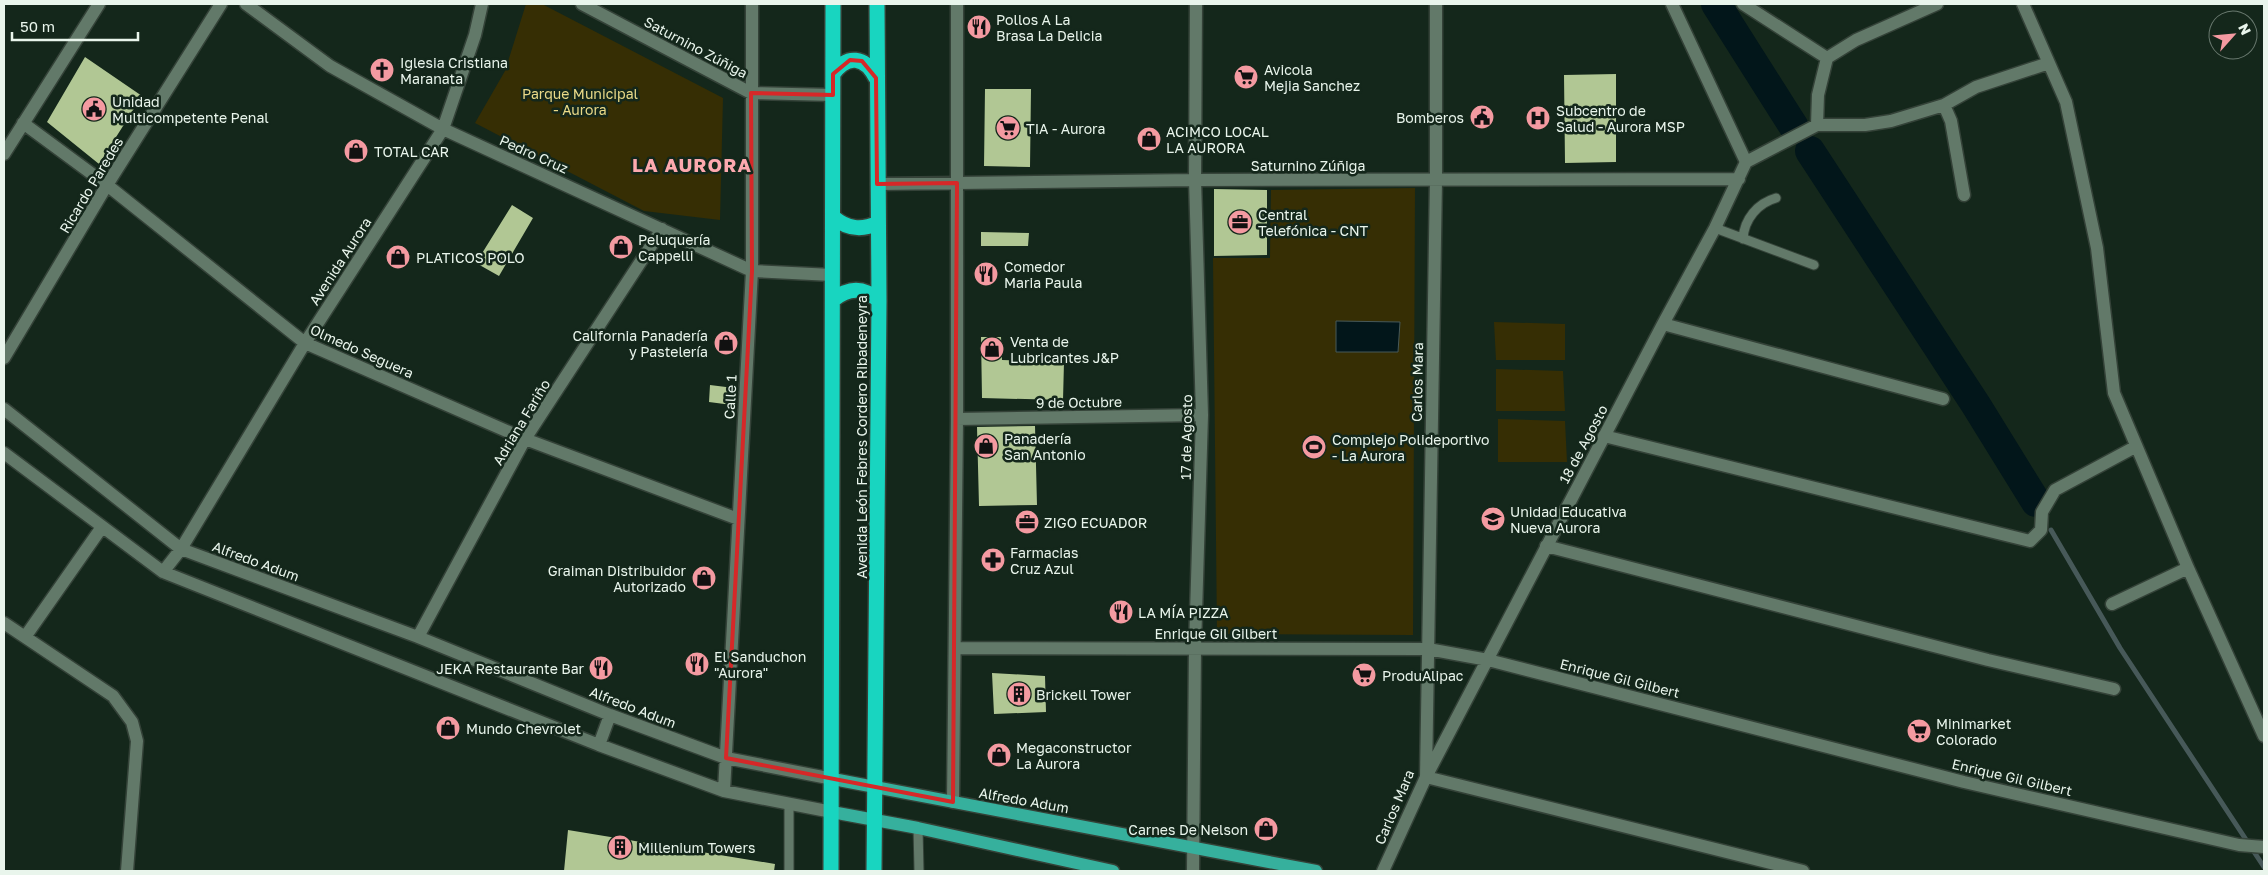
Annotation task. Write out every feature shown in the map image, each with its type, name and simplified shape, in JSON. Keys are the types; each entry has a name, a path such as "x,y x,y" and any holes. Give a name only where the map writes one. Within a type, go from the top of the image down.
{"highway":[{"name":"Avenida León Febres Cordero Ribadeneyra","path":"831,871 833,779 833,4"},
{"name":"Avenida León Febres Cordero Ribadeneyra","path":"874,871 879,301 877,4"},
{"path":"833,74 840,65 850,60 856,60 862,61 871,68 876,78"},
{"path":"833,217 849,228 868,227 878,223"},
{"path":"833,300 842,293 852,289 862,290 871,294 879,301"}],"main road":[{"name":"Alfredo Adum","path":"833,779 1193,846 1316,871"},
{"path":"832,812 918,828 1113,871"}],"street":[{"path":"4,154 99,4"},
{"name":"Ricardo Paredes","path":"4,358 107,185 221,4"},
{"name":"Pedro Cruz","path":"246,4 330,66 443,129 752,271 832,275"},
{"name":"Avenida Aurora","path":"163,572 181,549 306,343 443,129 475,35 482,4"},
{"name":"Saturnino Zúñiga","path":"582,4 751,93 833,95"},
{"name":"Calle 1","path":"724,791 752,271 752,4"},
{"path":"953,802 957,419 957,4"},
{"name":"17 de Agosto","path":"1193,871 1195,647 1202,415 1195,180 1196,4"},
{"name":"Carlos Mara","path":"1383,871 1426,777 1436,180 1436,4"},
{"path":"1672,4 1746,162 1817,125 1866,125 1891,120 1944,105 1976,87 2049,63"},
{"path":"1743,4 1827,58"},
{"path":"1817,125 1818,95 1827,58 1856,40 1937,4"},
{"path":"2023,4 2066,102 2097,248 2114,393 2135,447 2264,736"},
{"path":"1944,105 1952,121 1964,195"},
{"name":"Olmedo Seguera","path":"23,123 107,185 306,343 525,439 738,519"},
{"name":"18 de Agosto","path":"1426,777 1715,228 1746,162"},
{"name":"Saturnino Zúñiga","path":"877,184 1195,180 1738,179"},
{"name":"Adriana Fariño","path":"418,637 525,439 662,229"},
{"path":"1663,324 1943,400"},
{"name":"Alfredo Adum","path":"4,409 181,549 418,637 610,715 726,758 833,779"},
{"name":"9 de Octubre","path":"957,419 1202,415"},
{"path":"1604,436 2030,541 2041,530 2042,512 2055,490 2135,447"},
{"path":"4,453 163,572 599,745 724,791 832,812"},
{"path":"24,637 102,527"},
{"path":"1546,546 1988,660 2114,689"},
{"path":"2112,604 2188,568"},
{"path":"4,623 113,696 132,722 137,740 127,871"},
{"name":"Enrique Gil Gilbert","path":"955,648 1195,647 1428,649 1488,660 1964,782 2239,845 2264,846"},
{"path":"599,745 610,715"},
{"path":"1426,777 1803,871"}],"lane":[{"path":"1743,239 1743,233 1754,211 1763,202 1776,198"},
{"path":"1715,228 1814,265"},
{"path":"789,804 789,871"},
{"path":"918,828 920,871"}],"highlighted area":[{"path":"850,60 862,61 876,78 877,184 957,183 953,802 726,758 752,271 751,93 833,95 833,74"}],"green space":[{"name":"Parque Municipal - Aurora","path":"526,4 542,4 723,98 720,220 644,211 475,123 505,71"},
{"name":"Complejo Polideportivo - La Aurora","path":"1415,188 1413,635 1217,634 1213,258 1270,258 1271,190"},
{"path":"1494,322 1565,324 1565,360 1496,360"},
{"path":"1496,369 1563,371 1565,411 1496,411"},
{"path":"1498,419 1565,421 1567,462 1498,462"}],"shaded area":[{"path":"1336,321 1400,322 1398,352 1336,352"}],"building":[{"name":"Unidad Multicompetente Penal","path":"85,57 142,96 99,164 47,122"},
{"path":"1616,74 1616,162 1565,163 1564,75"},
{"name":"TIA - Aurora","path":"985,89 1031,89 1030,167 984,166"},
{"name":"Central Telefónica - CNT","path":"1214,189 1267,190 1267,255 1214,256"},
{"path":"512,205 533,218 499,276 476,263"},
{"path":"981,232 1029,233 1028,246 981,246"},
{"path":"981,337 1001,337 1002,360 1064,362 1063,400 982,398"},
{"path":"710,385 734,388 732,405 709,402"},
{"path":"1035,426 1037,505 979,506 977,427"},
{"name":"Brickell Tower","path":"992,673 1045,676 1046,712 994,714"},
{"name":"Millenium Towers","path":"568,830 775,864 774,871 564,871"}],"waterway":[{"path":"1716,4 1794,127"},
{"path":"1810,151 1976,405 2036,502"},
{"path":"2051,530 2120,648 2264,867"}],"place":[{"name":"Pollos A La Brasa La Delicia","path":"979,27"},
{"name":"Iglesia Cristiana Maranata","path":"382,70"},
{"name":"Avicola Mejia Sanchez","path":"1246,77"},
{"name":"Unidad Multicompetente Penal","path":"94,109"},
{"name":"Bomberos","path":"1482,117"},
{"name":"Subcentro de Salud - Aurora MSP","path":"1538,118"},
{"name":"TIA - Aurora","path":"1008,128"},
{"name":"ACIMCO LOCAL LA AURORA","path":"1149,139"},
{"name":"TOTAL CAR","path":"356,151"},
{"name":"Central Telefónica - CNT","path":"1240,222"},
{"name":"Peluquería Cappelli","path":"621,247"},
{"name":"PLATICOS POLO","path":"398,257"},
{"name":"Comedor Maria Paula","path":"986,274"},
{"name":"California Panadería y Pastelería","path":"726,343"},
{"name":"Venta de Lubricantes J&P","path":"992,349"},
{"name":"Panadería San Antonio","path":"986,446"},
{"name":"Complejo Polideportivo - La Aurora","path":"1314,447"},
{"name":"Unidad Educativa Nueva Aurora","path":"1493,519"},
{"name":"ZIGO ECUADOR","path":"1027,522"},
{"name":"Farmacias Cruz Azul","path":"993,560"},
{"name":"Graiman Distribuidor Autorizado","path":"704,578"},
{"name":"LA MÍA PIZZA","path":"1121,612"},
{"name":"El Sanduchon \"Aurora\"","path":"697,664"},
{"name":"JEKA Restaurante Bar","path":"601,668"},
{"name":"ProduAlipac","path":"1364,675"},
{"name":"Brickell Tower","path":"1019,694"},
{"name":"Mundo Chevrolet","path":"448,728"},
{"name":"Minimarket Colorado","path":"1919,731"},
{"name":"Megaconstructor La Aurora","path":"999,755"},
{"name":"Carnes De Nelson","path":"1266,829"},
{"name":"Millenium Towers","path":"620,847"}],"district":[{"name":"LA AURORA","path":"692,164"}]}
